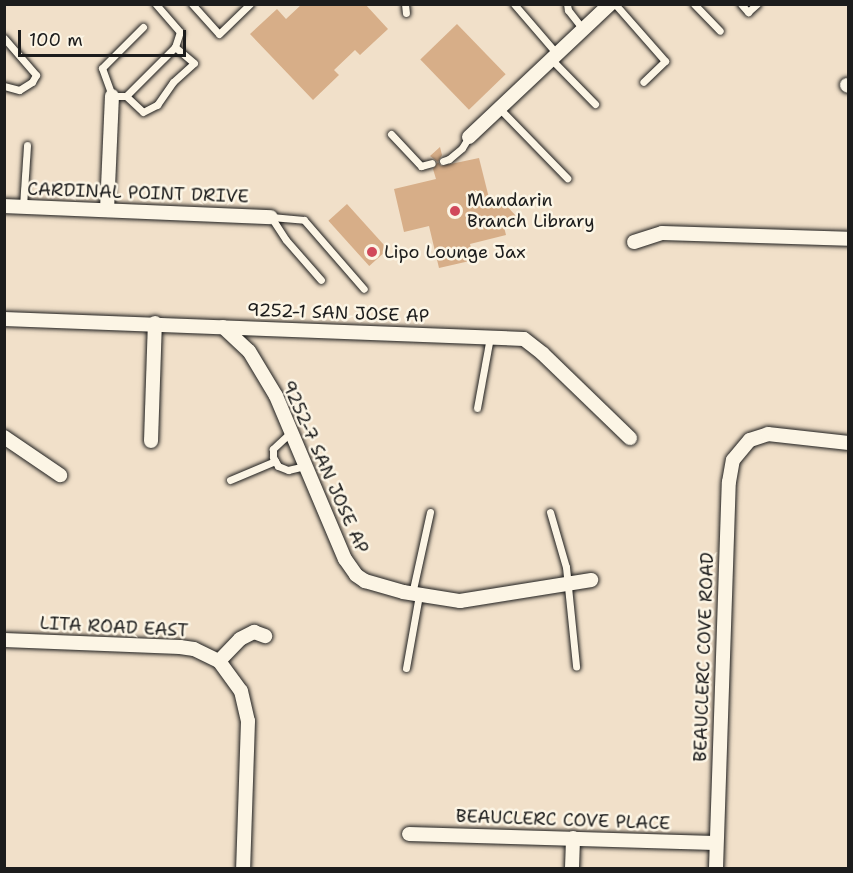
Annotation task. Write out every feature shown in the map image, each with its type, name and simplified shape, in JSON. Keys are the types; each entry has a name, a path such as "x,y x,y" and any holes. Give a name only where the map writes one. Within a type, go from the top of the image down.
{"street":[{"path":"469,137 609,4"},
{"path":"107,210 119,96"},
{"name":"CARDINAL POINT DRIVE","path":"4,206 271,217"},
{"path":"634,242 662,232 849,239"},
{"name":"9252-1 SAN JOSE AP","path":"4,319 155,323 524,339 531,343 630,438"},
{"path":"151,441 155,323"},
{"name":"9252-7 SAN JOSE AP","path":"223,327 249,351 276,396 351,569 372,584 460,601 591,580"},
{"name":"BEAUCLERC COVE ROAD","path":"716,868 729,482 733,460 750,440 768,434 849,443"},
{"path":"4,437 60,475"},
{"path":"243,868 248,721 241,691 219,661 240,639 254,632 265,636"},
{"name":"LITA ROAD EAST","path":"4,640 180,647 194,649 219,661"},
{"name":"BEAUCLERC COVE PLACE","path":"409,834 716,843"},
{"path":"572,868 573,838"}],"lane":[{"path":"119,96 175,47 180,32 156,4"},
{"path":"192,4 219,34 250,4"},
{"path":"405,4 406,13"},
{"path":"514,4 595,104"},
{"path":"567,4 568,10 583,29"},
{"path":"615,4 665,61 643,82"},
{"path":"694,4 720,32"},
{"path":"741,4 748,12 757,4"},
{"path":"142,27 102,68 119,96 143,112 156,105 173,82 194,63 175,47"},
{"path":"4,38 36,75 32,82 19,90 4,86"},
{"path":"499,108 567,178"},
{"path":"391,134 421,166 432,163"},
{"path":"443,161 462,148 469,137"},
{"path":"23,206 27,145"},
{"path":"271,217 286,240 321,280"},
{"path":"271,217 304,220 364,289"},
{"path":"477,408 490,337"},
{"path":"291,432 273,449 275,461 288,470 306,466"},
{"path":"230,480 275,461"},
{"path":"406,668 415,594 430,512"},
{"path":"550,512 564,554 576,666"}],"building":[{"path":"302,4 365,4 388,29 360,55 355,50 334,70 339,75 313,100 250,34 277,9 286,19"},
{"path":"457,24 506,74 469,110 420,59"},
{"path":"440,147 442,155 438,162 430,156"},
{"name":"Mandarin Branch Library","path":"479,158 491,206 504,203 516,216 504,227 506,235 470,244 474,260 439,268 429,226 404,232 394,189 436,179 433,169 438,162 441,166"},
{"path":"347,204 388,249 369,266 328,221"}],"place":[{"name":"Mandarin Branch Library","path":"455,211"},
{"name":"Lipo Lounge Jax","path":"372,252"}]}
